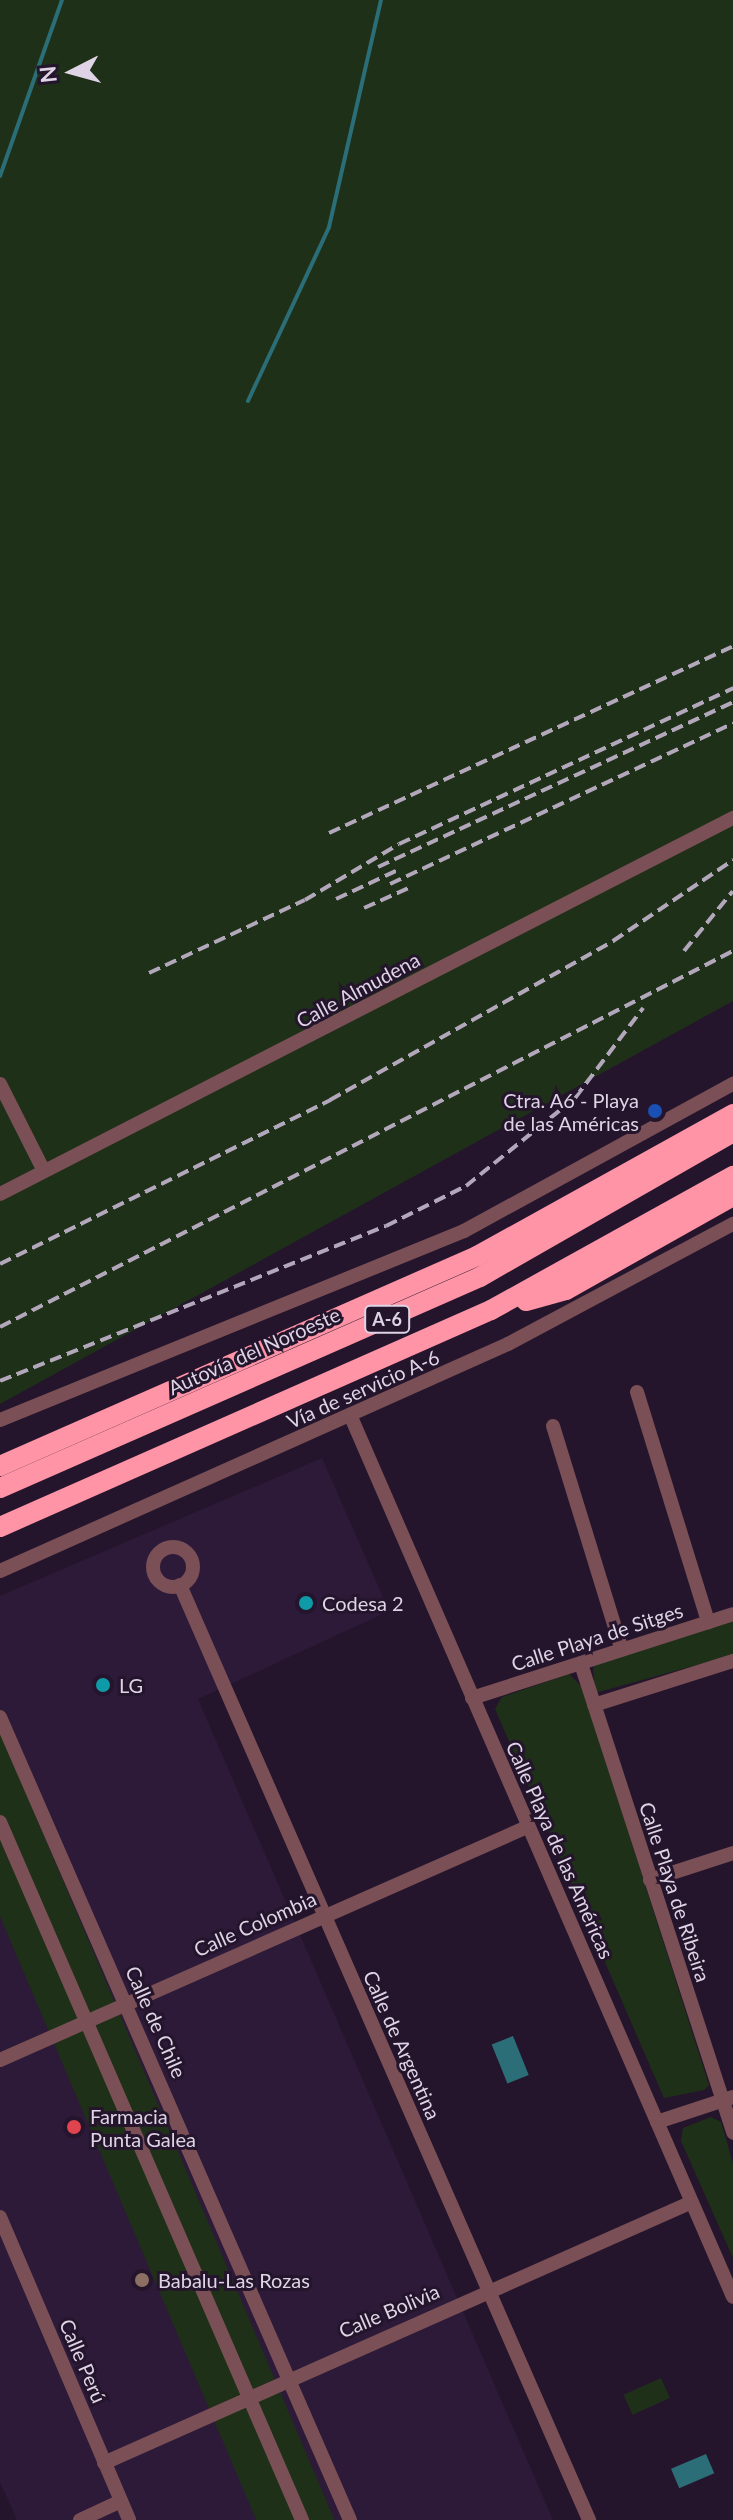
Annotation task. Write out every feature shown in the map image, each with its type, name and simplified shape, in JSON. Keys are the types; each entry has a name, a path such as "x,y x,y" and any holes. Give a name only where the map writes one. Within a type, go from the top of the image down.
{"highway":[{"path":"0,1466 477,1256 733,1114"},
{"name":"Autovía del Noroeste","path":"0,1488 480,1277 733,1132"},
{"name":"A-6","path":"0,1527 491,1310 733,1176"},
{"path":"491,1310 566,1290 733,1196"}],"street":[{"name":"Calle Almudena","path":"0,1194 733,818"},
{"path":"0,1084 44,1171"},
{"path":"0,1420 464,1231 733,1084"},
{"name":"Vía de servicio A-6","path":"2,1571 508,1344 733,1224"},
{"path":"637,1392 708,1622"},
{"name":"Calle Playa de las Américas","path":"351,1417 733,2297"},
{"path":"553,1426 622,1650"},
{"name":"Calle de Argentina","path":"180,1585 589,2520"},
{"name":"Calle Playa de Sitges","path":"472,1698 733,1614"},
{"path":"594,1705 733,1661"},
{"name":"Calle Playa de Ribeira","path":"581,1664 650,1880 728,2099 733,2133"},
{"name":"Calle de Chile","path":"0,1717 350,2520"},
{"path":"0,1822 302,2520"},
{"name":"Calle Colombia","path":"0,2060 527,1827"},
{"path":"650,1880 733,1853"},
{"path":"657,2122 728,2099"},
{"name":"Calle Bolivia","path":"104,2463 246,2396 692,2202"},
{"name":"Calle Perú","path":"0,2217 128,2520"},
{"path":"80,2520 103,2515 121,2501"}],"shaded area":[{"path":"0,0 733,0 733,1001 0,1404"},
{"path":"322,1458 389,1611 198,1699 553,2520 17,2520 0,2482 0,1596"},
{"path":"733,1621 733,1655 595,1693 593,1666"},
{"path":"569,1674 582,1687 709,2085 704,2090 664,2098 495,1709 502,1697"},
{"path":"0,1732 334,2520 256,2520 0,1916"},
{"path":"513,2036 529,2075 507,2084 492,2045"},
{"path":"711,2117 721,2122 733,2163 733,2258 681,2141 683,2128"},
{"path":"661,2378 670,2398 632,2415 624,2395"},
{"path":"706,2454 714,2473 679,2488 671,2469"}],"waterway":[{"path":"0,176 62,0"},
{"path":"248,401 329,227 381,0"}],"railway":[{"path":"329,833 733,646"},
{"path":"149,973 305,900 399,844 733,688"},
{"path":"378,867 733,702"},
{"path":"390,884 733,723"},
{"path":"0,1264 330,1100 613,941 733,860"},
{"path":"336,899 400,869"},
{"path":"364,908 411,887"},
{"path":"684,951 733,891"},
{"path":"0,1327 733,951"},
{"path":"0,1381 386,1226 466,1186 575,1098 643,1008"}],"place":[{"name":"Ctra. A6 - Playa de las Américas","path":"655,1111"},
{"name":"Codesa 2","path":"306,1603"},
{"name":"LG","path":"103,1685"},
{"name":"Farmacia Punta Galea","path":"74,2127"},
{"name":"Babalu-Las Rozas","path":"142,2280"}]}
